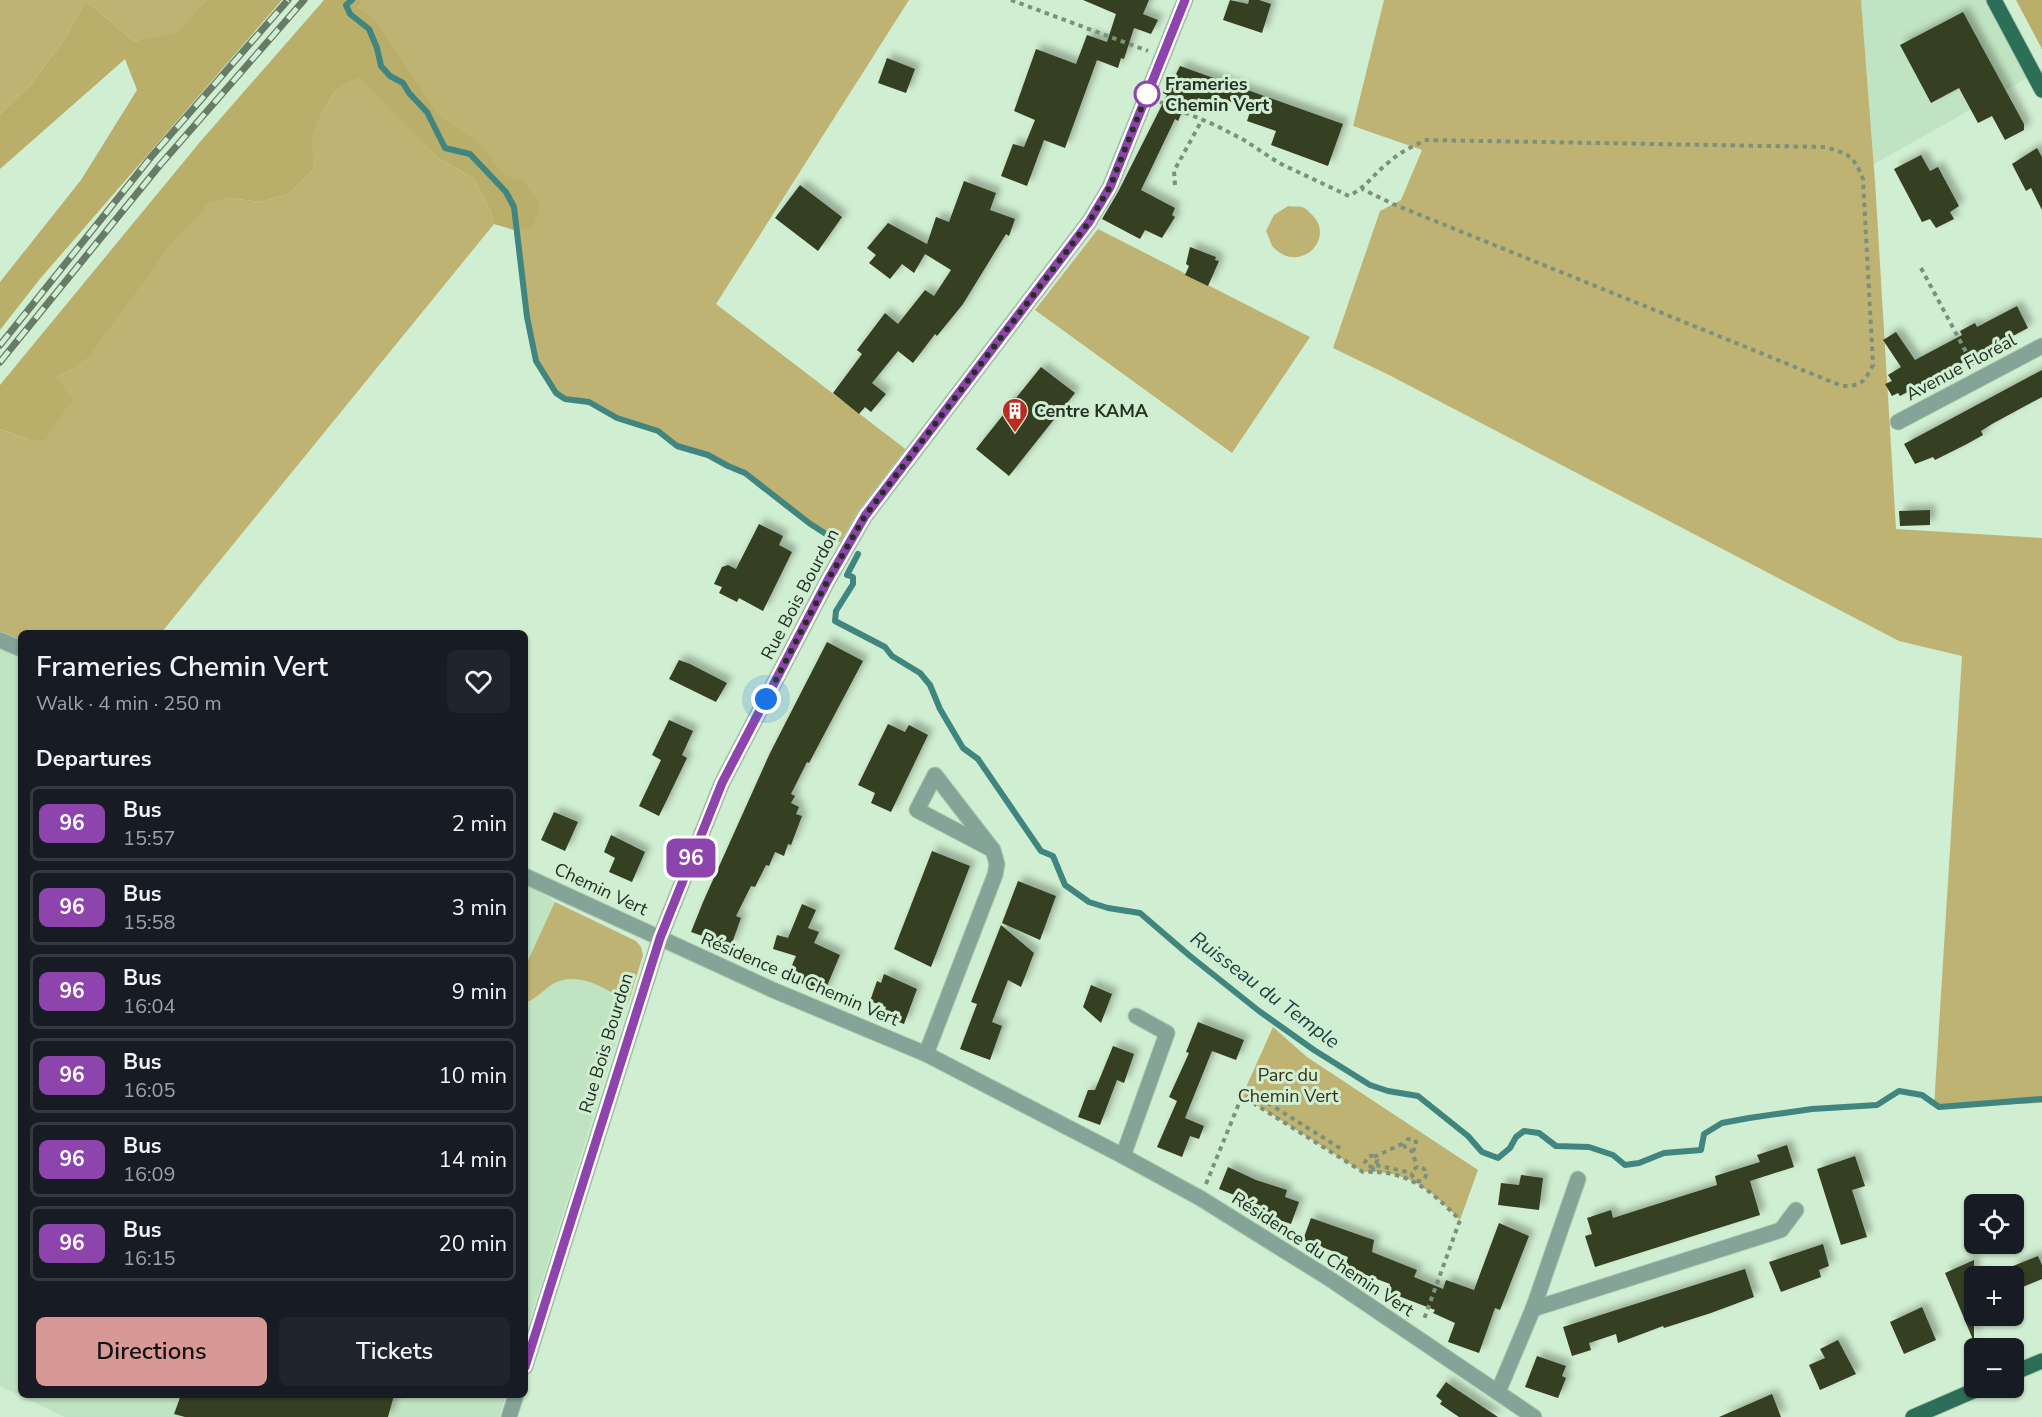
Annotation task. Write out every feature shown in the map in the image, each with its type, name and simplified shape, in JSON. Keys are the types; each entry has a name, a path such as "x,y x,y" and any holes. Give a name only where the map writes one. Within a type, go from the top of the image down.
{"main road":[{"path":"1994,0 2042,90"},
{"path":"2024,1368 2042,1361"},
{"path":"1913,1417 1964,1395"}],"street":[{"name":"Rue Bois Bourdon","path":"528,1357 660,938 722,783 828,580 865,516 1089,222 1110,187 1185,0"},
{"name":"Avenue Floréal","path":"1898,422 2042,346"},
{"path":"0,640 18,649"},
{"path":"926,1054 995,875 997,864 993,850 935,775 917,810 993,850"},
{"name":"Chemin Vert","path":"528,877 660,938"},
{"name":"Résidence du Chemin Vert","path":"660,938 773,990 926,1054 1200,1198 1330,1279 1534,1417"},
{"path":"1123,1156 1167,1033 1136,1016"},
{"path":"1498,1392 1533,1310 1578,1179"},
{"path":"1533,1310 1781,1230 1796,1210"},
{"path":"509,1417 515,1398"}],"path":[{"path":"1011,0 1162,56"},
{"path":"1146,95 1244,140 1279,163 1349,196 1362,189 1388,162 1404,150 1426,140 1826,147 1842,152 1855,160 1863,179 1873,365 1866,380 1856,386 1842,386 1415,213 1362,189"},
{"path":"1175,185 1174,171 1203,120"},
{"path":"1921,268 1980,379"},
{"path":"1246,1099 1252,1093 1343,1150"},
{"path":"1200,1198 1242,1096 1363,1172 1374,1168 1412,1173"},
{"path":"1404,1143 1406,1149 1412,1150 1417,1146 1416,1140 1408,1139 1374,1157 1368,1157 1365,1162 1369,1167 1419,1183 1425,1180 1427,1175 1424,1168 1417,1167"},
{"path":"1412,1150 1417,1167"},
{"path":"1374,1157 1377,1160 1374,1168"},
{"path":"1412,1173 1417,1167"},
{"path":"1412,1173 1414,1180 1434,1194 1460,1220 1418,1338"}],"shaded area":[{"path":"206,0 282,0 39,280 0,330 0,282 81,180 137,90 125,59 0,169 0,114 31,84 65,38 86,1 134,41 177,33"},
{"path":"324,0 363,0 358,7 377,23 440,117 478,142 505,176 524,182 540,204 533,226 517,231 494,224 490,210 473,178 438,158 359,77 335,91 312,135 314,169 289,194 259,202 230,198 210,202 167,250 88,357 57,377 72,400 45,440 30,440 0,429 0,385 200,142"},
{"path":"1861,0 1994,0 2034,74 1874,164"},
{"path":"2016,0 2042,0 2042,49"},
{"path":"0,640 18,648 18,1395 0,1386"},
{"path":"528,882 555,902 636,941 643,955 528,1326"},
{"path":"25,1398 505,1398 499,1417 65,1417"}],"green space":[{"path":"0,0 206,0 177,34 134,41 86,1 65,38 31,84 0,114"},
{"path":"363,0 909,0 716,304 912,454 847,547 809,523 745,473 708,455 677,446 658,431 617,418 589,402 565,399 556,393 536,361 527,317 514,207 457,150 358,6"},
{"path":"1384,0 1861,0 1875,181 1896,529 2042,538 2042,1103 1934,1107 1962,656 1899,641 1333,348 1380,211 1401,200 1422,150 1353,126"},
{"path":"360,76 438,158 473,178 490,210 494,224 163,630 18,630 18,648 0,640 0,429 30,440 57,377 72,369 167,250 210,201 230,198 259,202 289,194 314,169 311,135 335,91"},
{"path":"1288,206 1302,207 1318,222 1320,232 1318,241 1305,255 1295,257 1284,255 1271,244 1266,231 1274,215"},
{"path":"1098,229 1310,337 1232,453 1035,310"},
{"path":"555,902 636,941 643,955 628,1004 602,987 571,979 551,985 528,1002 528,960"},
{"name":"Parc du Chemin Vert","path":"1273,1027 1307,1057 1478,1170 1460,1220 1418,1184 1393,1174 1363,1172 1242,1096"}],"building":[{"path":"1083,0 1149,0 1143,14 1158,20 1151,34 1134,28 1124,59 1121,58 1118,68 1097,60 1065,148 1044,140 1027,186 1001,176 1013,144 1024,147 1035,120 1014,111 1036,49 1076,64 1087,35 1107,42 1116,14"},
{"path":"1230,0 1248,4 1249,0 1259,0 1271,4 1262,33 1223,20"},
{"path":"1963,12 2024,124 2024,130 2005,140 1992,116 1978,123 1959,88 1931,103 1900,45"},
{"path":"887,58 915,69 906,93 878,83"},
{"path":"1180,66 1343,124 1328,166 1271,145 1276,131 1247,121 1251,109 1215,96 1212,103 1198,98 1197,102 1191,100 1189,104 1186,103 1178,121 1175,119 1141,190 1175,208 1172,215 1175,217 1162,238 1145,230 1140,239 1102,219 1167,95 1163,93 1169,79 1173,80"},
{"path":"2037,148 2042,157 2042,210 2031,188 2026,191 2012,164"},
{"path":"1921,155 1930,171 1938,167 1959,206 1950,212 1954,219 1936,228 1930,219 1922,222 1894,169"},
{"path":"964,181 996,193 990,210 1015,219 1009,236 1006,234 963,304 937,336 935,334 913,363 898,351 872,383 886,394 871,412 865,407 859,414 833,393 862,354 857,350 885,313 898,324 925,290 934,296 951,270 925,254 914,273 902,264 890,279 869,263 876,255 867,248 888,223 927,244 936,217 949,222"},
{"path":"800,185 842,217 818,251 775,218"},
{"path":"1190,247 1216,257 1215,260 1219,261 1208,286 1185,275 1189,266 1186,264"},
{"path":"2017,306 2028,328 1900,396 1898,393 1892,396 1885,384 1892,381 1888,375 1901,367 1883,340 1896,332 1915,360 1962,335 1960,331 1975,323 1977,327"},
{"name":"Centre KAMA","path":"1041,367 1075,393 1009,476 976,449 1007,410 1005,408"},
{"path":"2042,370 2042,397 1992,424 1981,431 1983,435 1967,444 1935,460 1933,457 1915,464 1904,444"},
{"path":"1930,510 1930,525 1900,526 1899,511"},
{"path":"759,524 783,536 779,545 792,552 763,611 739,598 737,602 719,593 722,587 714,584 722,567 728,565 736,569"},
{"path":"827,642 863,661 791,794 795,796 791,803 799,807 796,814 802,816 791,845 788,844 784,856 775,852 755,887 751,886 736,916 741,918 731,946 691,932 770,753"},
{"path":"679,660 727,683 716,702 669,679"},
{"path":"669,720 693,731 682,755 687,758 659,816 639,806 661,760 652,755"},
{"path":"888,724 905,732 909,725 928,735 891,812 871,803 875,793 858,785"},
{"path":"554,812 578,822 565,851 541,840"},
{"path":"611,835 645,852 632,882 609,872 615,858 604,852"},
{"path":"932,851 970,866 931,967 894,949"},
{"path":"1018,881 1056,896 1040,940 1002,923"},
{"path":"802,904 816,910 808,928 819,932 814,943 840,955 824,993 787,977 796,956 773,949 777,935 788,938"},
{"path":"1001,925 1034,953 1021,987 1008,980 992,1022 1002,1026 990,1060 960,1049 977,1004 971,1002"},
{"path":"884,974 917,989 904,1024 883,1016 886,1007 870,1001 877,981 881,983"},
{"path":"1091,985 1112,994 1101,1023 1083,1007"},
{"path":"1198,1022 1244,1040 1236,1060 1212,1051 1185,1118 1204,1126 1199,1139 1190,1136 1182,1157 1157,1147 1177,1101 1169,1097 1189,1053 1186,1052"},
{"path":"1113,1046 1134,1054 1124,1083 1117,1080 1100,1125 1078,1117 1088,1090 1095,1090"},
{"path":"1787,1145 1794,1167 1750,1181 1760,1215 1595,1267 1585,1236 1592,1234 1587,1218 1611,1210 1613,1218 1717,1185 1715,1176 1760,1162 1757,1155"},
{"path":"1855,1156 1865,1186 1852,1190 1867,1237 1841,1245 1817,1169"},
{"path":"1228,1167 1256,1180 1287,1190 1285,1197 1299,1202 1291,1224 1262,1214 1264,1207 1219,1189"},
{"path":"1521,1175 1543,1178 1539,1210 1498,1205 1501,1183 1519,1185"},
{"path":"1311,1218 1374,1240 1372,1252 1417,1270 1414,1277 1443,1289 1446,1280 1474,1290 1499,1223 1529,1236 1500,1310 1495,1308 1479,1353 1448,1342 1455,1323 1433,1313 1435,1310 1388,1292 1390,1284 1345,1267 1348,1257 1303,1240"},
{"path":"1823,1244 1829,1266 1819,1270 1821,1277 1781,1292 1769,1262"},
{"path":"2038,1256 2042,1265 2042,1279 2024,1286 2024,1266 2013,1266"},
{"path":"1974,1260 1974,1266 1964,1266 1964,1318 1945,1273"},
{"path":"1745,1269 1754,1297 1618,1343 1616,1334 1589,1343 1591,1350 1572,1356 1563,1327"},
{"path":"1922,1307 1936,1340 1904,1354 1890,1322"},
{"path":"1967,1326 1974,1326 1972,1338"},
{"path":"1838,1340 1856,1374 1820,1390 1809,1365 1825,1358 1820,1349"},
{"path":"1537,1356 1566,1366 1562,1376 1566,1378 1558,1398 1525,1387"},
{"path":"1446,1382 1498,1417 1459,1417 1440,1404 1442,1401 1436,1396"},
{"path":"1772,1394 1781,1417 1719,1417"},
{"path":"180,1398 393,1398 388,1417 185,1417 174,1414"}],"waterway":[{"name":"Ruisseau du Temple","path":"352,0 346,5 350,14 369,29 381,66 390,76 403,83 427,112 445,148 470,154 506,192 514,207 527,317 536,361 556,393 565,399 589,402 617,418 658,431 677,446 708,455 745,473 829,536"},
{"name":"Ruisseau du Temple","path":"858,554 847,575 853,577 853,584 836,611 835,621 885,647 892,656 920,673 930,685 940,709 963,748 978,759 1041,851 1053,856 1065,885 1089,902 1108,908 1140,913 1259,1011 1314,1050 1370,1085 1388,1091 1418,1096 1468,1136 1482,1152 1498,1158 1524,1131 1539,1133 1556,1146 1589,1147 1613,1155 1625,1165 1639,1163 1664,1153 1701,1150 1704,1134 1722,1123 1812,1109 1877,1105 1899,1091 1922,1095 1939,1107 2042,1099"}],"railway":[{"path":"0,345 151,157 288,0"},
{"path":"0,362 160,165 304,0"}],"bus line":[{"name":"96","path":"528,1357 660,938 722,783 828,580 865,516 1089,222 1110,187 1185,0"}],"place":[{"name":"Frameries Chemin Vert","path":"1147,94"},
{"name":"Centre KAMA","path":"1015,434"}],"route":[{"path":"766,699 828,580 865,516 1089,222 1110,187 1147,94"}]}
